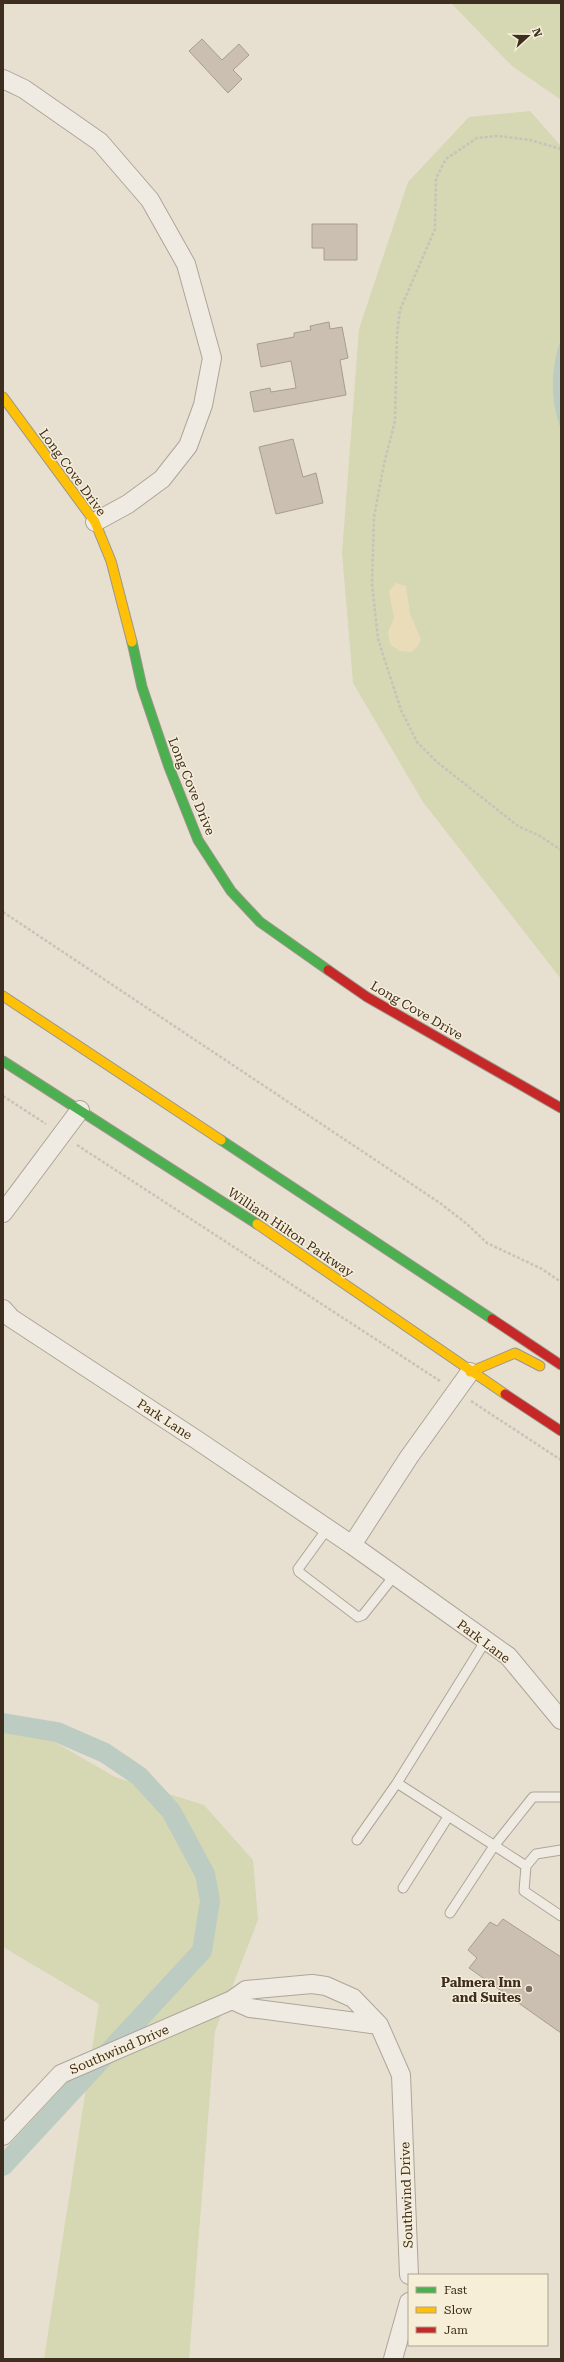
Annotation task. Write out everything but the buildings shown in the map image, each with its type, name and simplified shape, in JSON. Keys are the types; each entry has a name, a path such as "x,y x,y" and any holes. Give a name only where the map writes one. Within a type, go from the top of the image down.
{"main road":[{"name":"Long Cove Drive","path":"3,398 95,522 111,561 142,687 169,767 198,840 231,891 260,922 367,997 561,1108"},
{"path":"3,996 561,1365"},
{"name":"William Hilton Parkway","path":"3,1061 235,1209 470,1372 561,1431"},
{"path":"470,1372 515,1353 548,1370"}],"street":[{"path":"3,79 24,89 100,142 150,200 186,264 212,358 203,405 188,446 162,479 128,504 95,522"},
{"path":"5,1207 80,1110"},
{"name":"Park Lane","path":"3,1309 11,1318 197,1440 352,1545 508,1656 561,1720"},
{"path":"352,1545 409,1457 470,1372"},
{"name":"Southwind Drive","path":"3,2136 61,2074 232,2000 246,1990 312,1984 326,1986 353,1998 379,2025 401,2075 409,2274"},
{"path":"232,2000 250,2008 379,2025"},
{"path":"393,2359 408,2306"}],"lane":[{"path":"327,1529 298,1569 299,1572 358,1617 363,1615 394,1576"},
{"path":"357,1840 397,1783 486,1640"},
{"path":"397,1783 526,1866"},
{"path":"450,1913 494,1846 533,1797 561,1797"},
{"path":"403,1888 448,1817"},
{"path":"561,1850 536,1854 526,1866 524,1891 561,1916"}],"path":[{"path":"561,149 530,140 498,136 476,138 446,159 436,178 435,229 400,310 395,421 384,464 374,516 372,584 378,639 401,710 417,742 437,762 518,826 540,836 561,850"},
{"path":"3,912 440,1204 467,1224 487,1243 542,1269 561,1282"},
{"path":"3,1096 561,1460"}],"green space":[{"path":"451,3 561,3 561,100 512,66"},
{"path":"530,111 561,146 561,979 423,802 353,683 342,553 359,329 408,182 469,117"},
{"path":"3,1712 115,1777 204,1805 253,1860 258,1920 215,2031 189,2359 44,2359 99,2004 3,1947"}],"sand":[{"path":"396,583 406,586 410,614 421,639 418,646 411,652 399,651 390,644 388,632 394,618 389,591"}],"shaded area":[{"path":"561,339 561,430 557,419 553,396 553,373 557,350"}],"waterway":[{"path":"3,1723 57,1732 105,1753 139,1776 171,1811 205,1874 210,1901 202,1951 3,2166"}],"traffic: fast":[{"path":"132,642 142,687 169,767 198,840 231,891 260,922 328,970"},
{"path":"3,1061 257,1224"},
{"path":"221,1140 492,1319"}],"traffic: slow":[{"path":"3,397 95,522 111,561 132,642"},
{"path":"3,996 221,1140"},
{"path":"257,1224 505,1394"},
{"path":"470,1372 515,1353 540,1366"}],"traffic: jam":[{"path":"328,970 367,997 561,1108"},
{"path":"492,1319 561,1365"},
{"path":"505,1394 561,1431"}],"place":[{"name":"Palmera Inn and Suites","path":"529,1989"}]}
